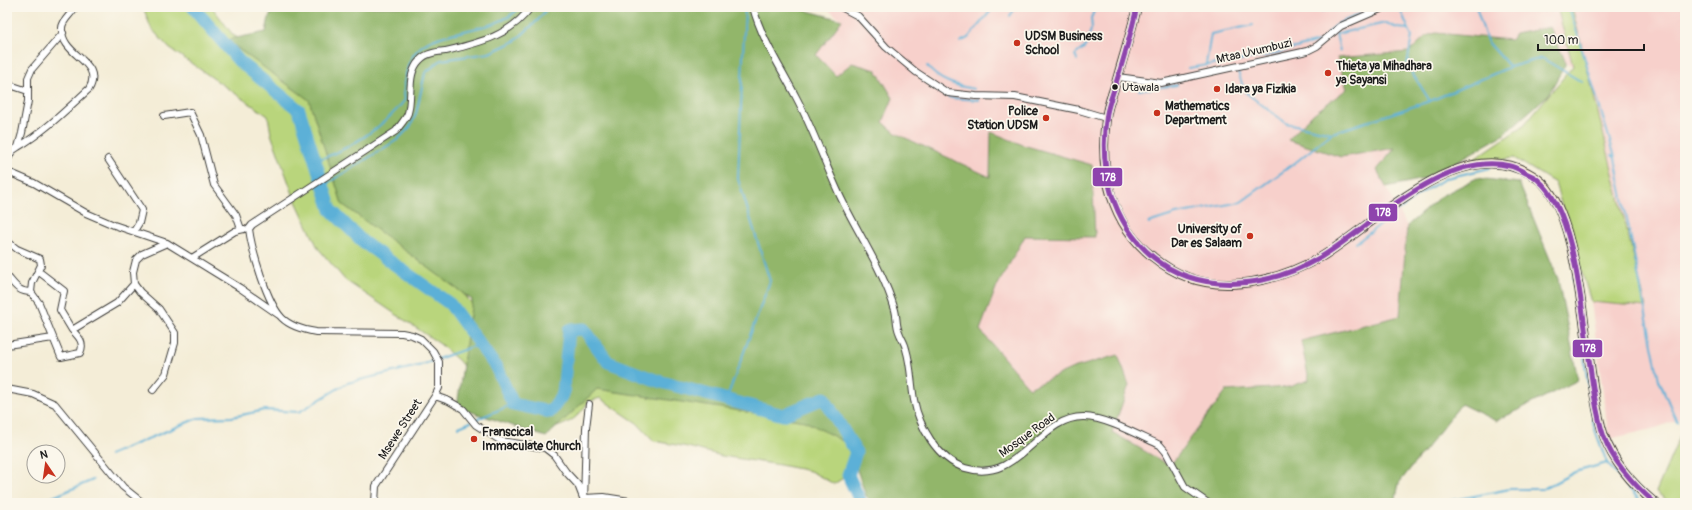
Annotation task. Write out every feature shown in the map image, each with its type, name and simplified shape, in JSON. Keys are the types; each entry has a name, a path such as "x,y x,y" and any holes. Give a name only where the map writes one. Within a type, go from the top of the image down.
{"street":[{"path":"7,161 12,151 65,111 89,89 92,84 93,74 91,69 68,47 62,29 64,23 75,7"},
{"path":"192,258 241,229 249,229 252,225 396,130 408,113 414,67 420,59 434,53 494,38 511,27 531,7"},
{"name":"Mosque Road","path":"753,7 763,32 806,116 840,197 879,272 895,310 898,330 906,347 914,401 919,420 935,447 950,460 964,468 984,470 1007,465 1045,434 1066,421 1077,417 1096,418 1160,445 1166,452 1185,487 1208,503"},
{"path":"841,7 858,16 886,47 916,72 948,93 976,96 1015,97 1079,110 1106,118"},
{"path":"1137,7 1106,118 1106,182 1120,218 1141,248 1160,263 1179,275 1204,282 1244,284 1270,278 1300,268 1353,236 1398,201 1441,176 1471,164 1493,162 1511,165 1524,170 1541,181 1560,208 1568,232 1579,285 1595,404 1605,438 1620,466 1631,481 1654,503"},
{"name":"Mtaa Uvumbuzi","path":"1118,77 1161,83 1307,51 1317,46 1341,26 1384,7"},
{"path":"18,147 28,101 28,78 32,69 63,33"},
{"path":"7,84 28,91"},
{"path":"164,116 190,112 201,135 214,185 236,215 241,229"},
{"path":"108,159 142,210 140,223 134,231"},
{"path":"7,173 14,174 34,183 93,216 114,225 167,243 261,302 281,317"},
{"path":"249,229 253,248 267,291 281,317"},
{"path":"7,241 17,249 40,259 41,265 38,271 32,283 31,292 38,303 61,357 80,353 82,347 81,339 72,330 60,310 64,291 38,271"},
{"path":"153,390 166,374 175,343 175,333 159,309 140,292 134,284 133,272 136,260 142,254 167,243"},
{"path":"7,276 18,289 24,292 31,292"},
{"path":"72,330 117,303 134,284"},
{"name":"Msewe Street","path":"281,317 299,328 316,332 407,334 421,339 433,351 440,365 439,388 376,486 375,503"},
{"path":"7,345 53,338"},
{"path":"7,389 33,394 55,404 123,488 143,503"},
{"path":"435,396 449,400 463,409 476,425 501,441 544,448 554,455 566,472 578,484 584,500"},
{"path":"584,500 586,428 589,404"},
{"path":"584,500 604,497 642,503"}],"shaded area":[{"name":"University of Dar es Salaam","path":"825,7 1557,7 1573,66 1566,63 1550,27 1511,40 1475,36 1426,36 1409,52 1379,55 1347,89 1313,114 1341,157 1395,148 1377,170 1407,226 1400,316 1380,322 1309,380 1289,387 1226,391 1170,466 1112,432 1129,385 1073,368 1029,389 980,330 996,288 1025,235 1095,237 1023,145 991,132 990,177 897,134 816,55 842,20"},
{"path":"1572,7 1685,7 1685,417 1656,428 1609,439 1591,302 1646,306"}],"green space":[{"path":"143,7 212,7 233,35 284,66 442,269 480,313 558,381 831,389 857,458 851,473 834,484 810,471 722,456 688,447 654,441 637,423 600,398 588,402 574,419 554,428 472,378 459,361 440,344 345,280 318,248 294,197 271,134 268,116 169,48 151,28"},
{"path":"276,7 793,7 842,20 816,55 836,76 852,63 876,70 893,98 883,122 897,134 990,177 991,132 1023,145 1092,165 1095,237 1025,236 996,288 980,330 1029,388 1073,368 1118,355 1129,385 1112,432 1170,466 1226,391 1289,387 1309,380 1301,341 1400,316 1407,226 1441,196 1477,178 1519,183 1558,279 1578,380 1496,421 1461,404 1399,483 1395,503 873,503 866,496 848,444 805,421 597,389 546,437 457,407 472,300 342,204 309,100 226,40 266,32 269,17"},
{"path":"1557,7 1572,7 1646,307 1591,302 1555,183 1514,158 1467,164 1523,126 1573,66"},
{"path":"1550,27 1566,63 1548,95 1503,135 1428,178 1386,187 1377,170 1395,148 1341,157 1288,140 1313,114 1347,89 1337,58 1409,52 1426,36 1436,33 1511,40 1515,34"},
{"path":"1685,424 1685,503 1671,503 1656,492"}],"waterway":[{"path":"193,7 239,61 299,110 331,210 363,242 450,304 496,367 513,404 550,412 563,394 569,330 584,329 608,362 658,381 783,415 824,398 856,452 848,475 861,503"},
{"path":"315,161 340,151 364,137 376,129 396,110 405,100 405,78 414,54 425,44 440,37 492,24 507,17 520,7"},
{"path":"323,186 397,140 410,127 416,114 425,73 441,60 489,53 515,41 538,20 548,7"},
{"path":"727,398 770,281 738,179 745,7"},
{"path":"960,42 968,38 994,7"},
{"path":"1010,16 1016,7"},
{"path":"1092,28 1091,18 1096,7"},
{"path":"1315,7 1322,11 1338,7"},
{"path":"1399,7 1412,36 1407,65 1430,101"},
{"path":"1401,10 1413,7"},
{"path":"1476,7 1487,41 1510,67"},
{"path":"1569,7 1615,157"},
{"path":"1327,34 1337,24 1360,14"},
{"path":"1340,51 1336,34 1386,23 1397,28 1408,29"},
{"path":"1206,64 1211,34 1253,25"},
{"path":"1077,60 1075,55 1085,47 1091,30"},
{"path":"1188,68 1265,56 1318,42"},
{"path":"1238,72 1245,92 1286,123 1332,133 1430,101 1510,67 1542,58 1582,82"},
{"path":"927,66 937,76 948,82 974,89"},
{"path":"1139,90 1177,85"},
{"path":"932,87 951,98 979,100"},
{"path":"1148,223 1176,214 1241,202 1296,162 1332,133"},
{"path":"1612,155 1615,158 1659,380 1677,422"},
{"path":"1356,243 1420,194 1446,178 1490,168"},
{"path":"1505,169 1516,173"},
{"path":"1573,277 1594,427 1607,463 1642,503"},
{"path":"109,455 198,418 232,417 265,410 299,412 347,383 418,366 480,344"},
{"path":"475,420 513,404"},
{"path":"459,427 471,422"},
{"path":"1545,488 1575,472 1607,463"},
{"path":"39,503 93,480"},
{"path":"1438,503 1510,489 1543,489"}],"transit line":[{"name":"178","path":"1137,7 1125,55 1107,113 1104,153 1111,192 1118,210 1127,227 1139,243 1153,257 1172,270 1192,278 1214,282 1236,283 1258,281 1280,275 1321,257 1386,210 1435,179 1460,169 1485,164 1510,166 1516,168 1538,180 1554,200 1566,228 1575,262 1591,376 1597,410 1604,437 1613,456 1625,473 1655,503"}],"place":[{"name":"UDSM Business School","path":"1017,43"},
{"name":"Thieta ya Mihadhara ya Sayansi","path":"1328,73"},
{"name":"Utawala","path":"1115,87"},
{"name":"Idara ya Fizikia","path":"1217,89"},
{"name":"Mathematics Department","path":"1157,113"},
{"name":"Police Station UDSM","path":"1046,118"},
{"name":"University of Dar es Salaam","path":"1250,236"},
{"name":"Franscical Immaculate Church","path":"474,439"}]}
